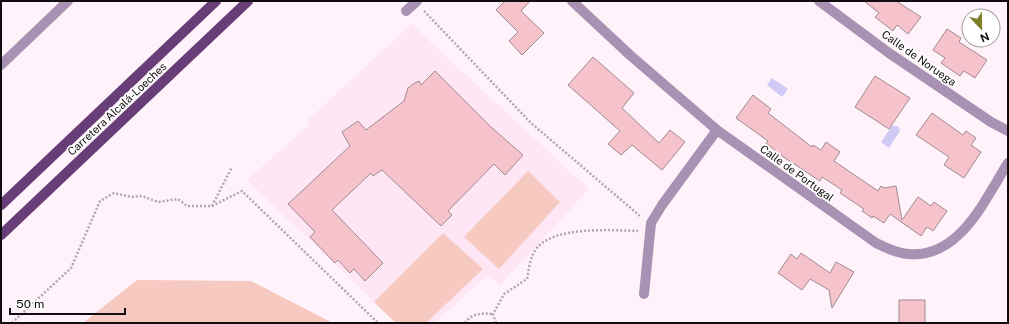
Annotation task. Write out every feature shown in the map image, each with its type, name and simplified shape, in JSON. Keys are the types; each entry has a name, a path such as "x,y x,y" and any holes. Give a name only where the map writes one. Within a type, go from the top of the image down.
{"main road":[{"name":"Carretera Alcalá-Loeches","path":"1,205 216,1"},
{"name":"Carretera Alcalá-Loeches","path":"1,235 248,1"}],"street":[{"path":"1,65 68,1"},
{"path":"406,11 417,1"},
{"name":"Calle de Portugal","path":"572,1 631,56 718,130 876,244 908,254 926,253 940,249 955,239 978,212 1008,163"},
{"name":"Calle de Noruega","path":"819,1 889,53 991,122 1008,131"},
{"path":"644,294 651,223 662,205 718,130"}],"path":[{"path":"417,1 531,123 640,216 651,223"},
{"path":"212,206 232,167"},
{"path":"12,323 71,268 100,201 114,193 131,197 142,196 158,202 178,199 187,206 212,206 242,191 378,323"},
{"path":"496,323 493,314 504,294 527,279 532,259 537,248 557,235 601,230 637,231 649,235"},
{"path":"465,323 469,318 481,313 493,314"}],"shaded area":[{"path":"411,24 589,189 500,285 488,274 435,323 396,323 247,180 309,125 306,122"},
{"path":"772,78 788,89 782,97 767,85"},
{"path":"892,126 898,126 900,131 889,148 881,142"},
{"path":"528,171 560,202 499,269 464,237"},
{"path":"443,233 483,269 426,323 396,323 374,302"},
{"path":"137,280 251,281 333,323 83,323"}],"building":[{"path":"505,1 530,1 521,11 544,33 522,55 509,41 518,32 496,10"},
{"path":"864,1 896,1 921,17 908,34 897,25 893,31 875,17 879,13"},
{"path":"947,29 961,38 959,42 961,43 961,48 968,48 987,60 975,78 964,71 960,76 941,63 945,58 933,50"},
{"path":"593,57 634,93 622,108 659,143 670,130 685,142 662,170 632,145 621,155 608,144 620,131 568,85"},
{"path":"435,71 491,127 523,155 505,175 494,164 448,211 452,215 441,226 382,170 373,176 371,173 332,210 383,263 365,281 354,269 350,273 338,260 335,263 310,237 315,232 288,204 350,146 342,132 358,121 366,130 404,101 408,88 419,81 421,85"},
{"path":"875,76 910,98 889,129 855,107"},
{"path":"753,95 771,109 768,113 812,147 813,145 821,150 826,142 840,152 834,161 878,191 881,186 884,188 896,186 902,220 918,197 931,206 934,202 947,211 933,231 927,227 921,236 890,214 884,223 873,216 872,218 862,211 864,209 840,193 842,190 822,177 820,181 782,156 766,143 768,141 736,118"},
{"path":"932,113 963,135 966,131 976,138 971,145 981,152 964,178 944,165 949,157 916,135"},
{"path":"801,253 830,273 836,262 854,272 832,308 829,290 810,279 802,290 778,273 791,254 797,259"},
{"path":"899,300 925,300 925,323 899,323"}]}
